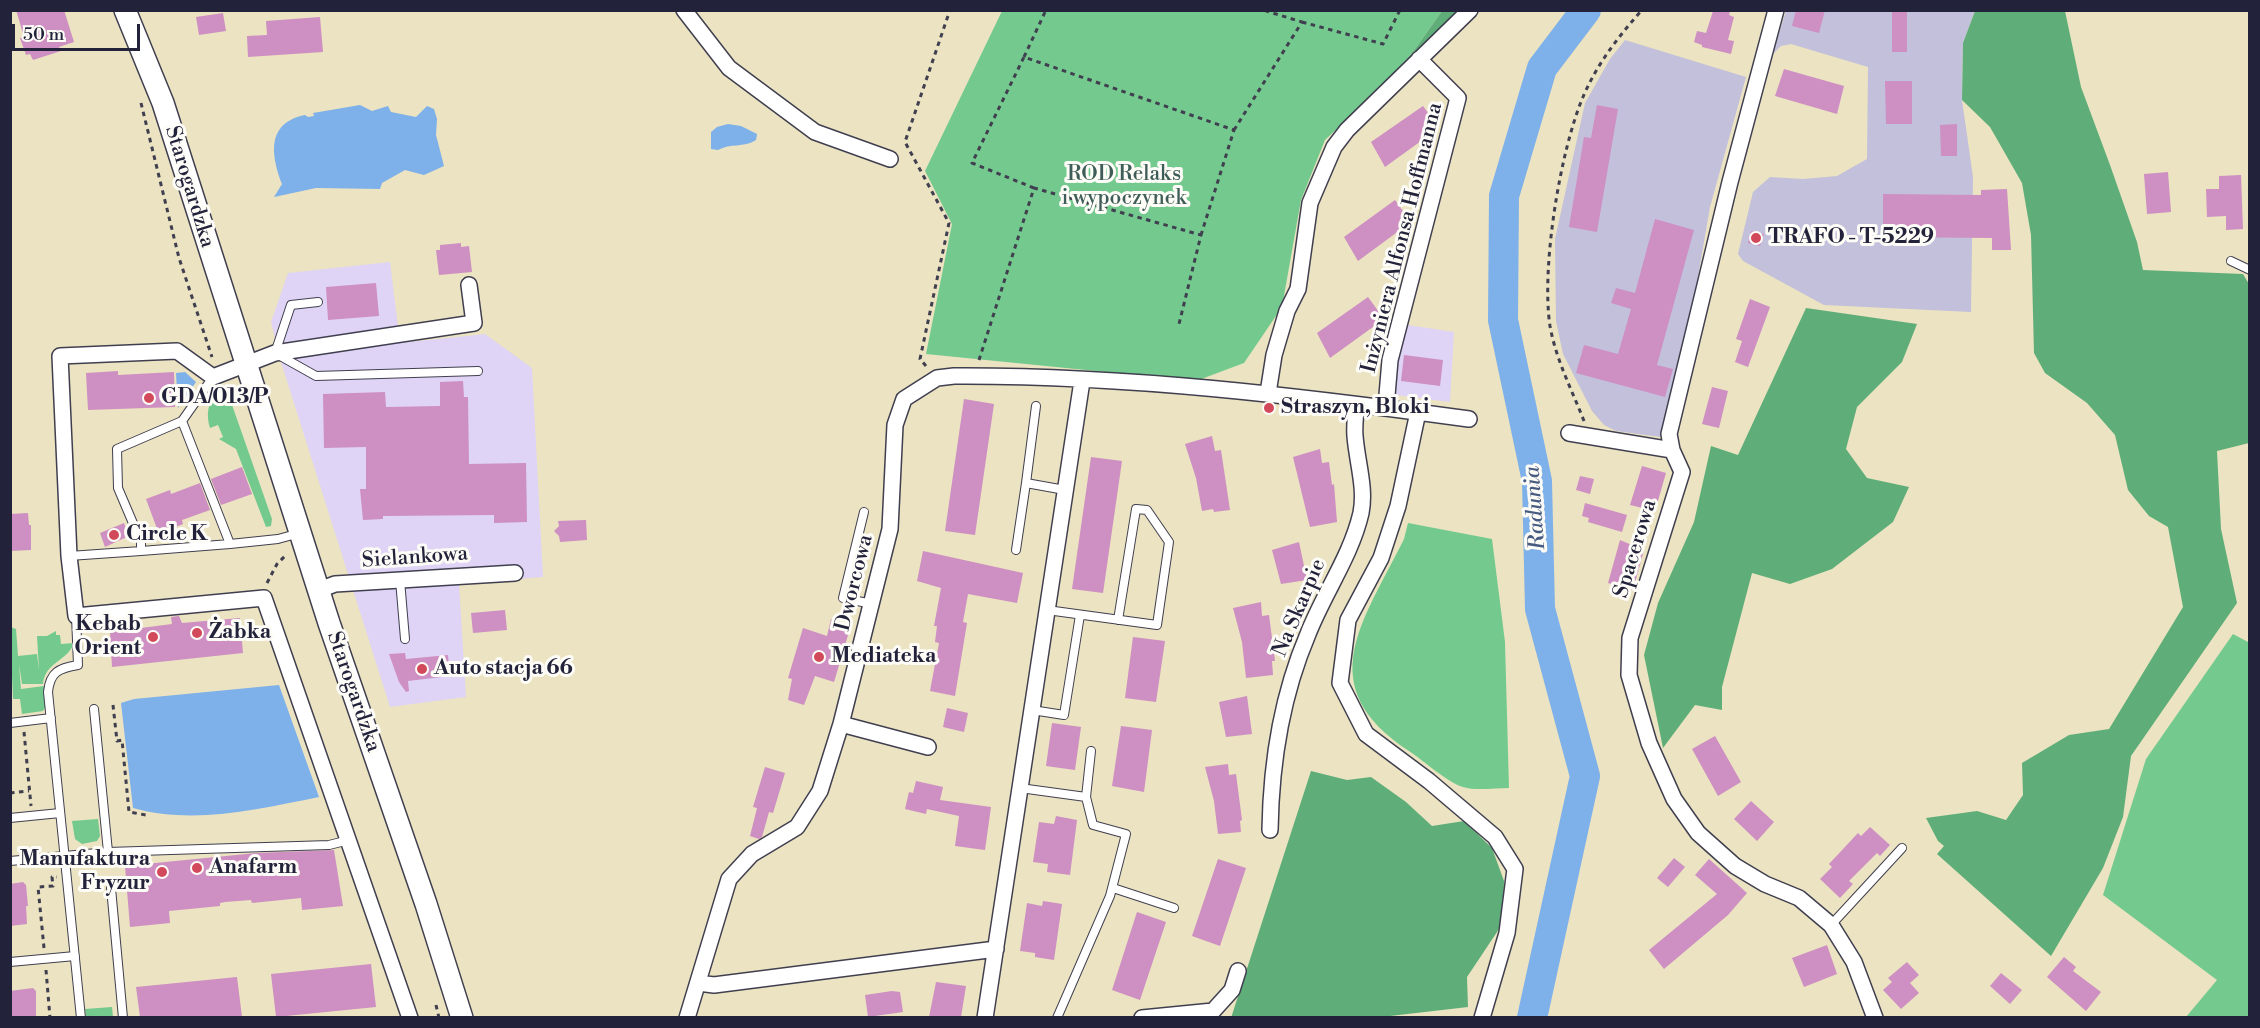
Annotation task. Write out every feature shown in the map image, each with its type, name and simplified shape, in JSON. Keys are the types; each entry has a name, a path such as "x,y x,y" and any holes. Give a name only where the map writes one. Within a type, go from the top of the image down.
{"main road":[{"name":"Starogardzka","path":"125,10 163,104 300,533 462,1017"}],"street":[{"path":"684,10 729,68 815,132 890,159"},
{"path":"1268,393 1274,355 1287,311 1298,289 1310,203 1320,175 1334,147 1347,130 1470,10"},
{"name":"Spacerowa","path":"1776,10 1730,182 1669,434 1672,450 1682,472 1630,638 1629,675 1649,743 1674,799 1698,833 1735,866 1765,884 1798,898 1831,925 1854,962 1875,1017"},
{"name":"Inżyniera Alfonsa Hoffmanna","path":"1386,407 1390,360 1458,98 1419,59"},
{"path":"410,1017 264,598 76,616 69,556 60,356 177,351 213,377 275,353 474,323 469,285"},
{"name":"Dworcowa","path":"687,1017 729,879 752,855 797,827 820,791 841,724 873,604 892,517 895,425 904,399 937,378 974,376 1268,393 1469,419"},
{"path":"985,1017 1082,381"},
{"name":"Na Skarpie","path":"1270,830 1270,791 1289,689 1307,634 1355,537 1361,510 1361,476 1354,435 1356,405"},
{"path":"1418,412 1398,506 1381,558 1348,620 1340,683 1366,734 1429,781 1496,837 1515,869 1507,933 1482,1017"},
{"path":"1569,433 1672,450"},
{"name":"Sielankowa","path":"319,590 335,584 514,573"},
{"path":"841,724 928,747"},
{"path":"698,983 714,985 996,949"},
{"path":"1142,1017 1213,1011 1232,990 1238,970"}],"lane":[{"path":"2230,261 2250,270"},
{"path":"318,302 291,305 275,353 316,376 478,371"},
{"path":"141,551 141,542 118,488 117,449 182,421 213,377"},
{"path":"1016,550 1036,406"},
{"path":"182,421 230,544"},
{"path":"1026,483 1065,490"},
{"path":"1047,610 1080,615 1118,620 1157,625 1169,542 1147,510 1136,509 1118,620"},
{"path":"864,512 843,598 873,604"},
{"path":"69,556 230,544 278,539 300,533"},
{"path":"399,580 405,639"},
{"path":"1032,710 1065,715 1080,615"},
{"path":"76,616 78,665 61,667 52,674 48,692 81,1017"},
{"path":"94,709 108,852"},
{"path":"10,723 51,718"},
{"path":"1057,1017 1113,888 1126,834 1093,825 1086,797 1091,751"},
{"path":"1020,788 1086,797"},
{"path":"10,818 60,813"},
{"path":"10,861 108,852 329,845 349,840"},
{"path":"1831,925 1902,848"},
{"path":"111,888 123,1017"},
{"path":"1113,888 1174,908"},
{"path":"10,962 75,956"}],"path":[{"path":"937,378 920,359 949,223 905,142 950,10"},
{"path":"1046,10 972,163 1034,188 1202,235"},
{"path":"1263,10 1383,44 1400,10"},
{"path":"1590,437 1561,365 1550,326 1549,241 1570,137 1583,97 1610,47 1642,10"},
{"path":"1178,328 1202,235 1234,130 1302,22"},
{"path":"1024,57 1234,130"},
{"path":"141,100 179,258 212,355"},
{"path":"974,376 1034,188"},
{"path":"264,598 264,588 277,564 286,555"},
{"path":"113,705 117,741 122,740 129,812 146,815"},
{"path":"23,721 31,806"},
{"path":"10,793 29,791"},
{"path":"50,1017 38,887 53,886 52,877 66,876"}],"shaded area":[{"path":"1786,11 1975,11 1963,43 1962,100 1973,177 1971,312 1824,305 1743,261 1738,254 1753,192 1770,177 1803,179 1837,176 1867,159 1868,67 1791,44 1781,46 1772,55"},
{"path":"1625,40 1746,77 1710,207 1694,300 1660,437 1616,431 1604,425 1592,411 1563,354 1556,321 1555,239 1585,103 1610,59"},
{"path":"390,262 400,343 485,334 532,368 543,577 459,584 466,697 390,707 280,359 271,322 288,273"},
{"path":"1401,324 1454,332 1450,402 1388,394"}],"green space":[{"name":"ROD Relaks i wypoczynek","path":"1002,11 1442,11 1400,70 1325,140 1301,200 1282,307 1244,363 1196,381 926,354 952,224 925,171"},
{"path":"1442,11 1461,11 1400,70"},
{"path":"1975,11 2065,11 2081,87 2137,242 2143,270 2243,274 2249,284 2249,443 2217,451 2221,529 2237,603 2131,756 2123,817 2103,868 2051,956 1937,854 1944,846 1938,841 1926,818 1977,811 2006,820 2023,795 2022,763 2069,735 2109,729 2183,607 2168,527 2149,516 2128,490 2115,435 2087,403 2045,373 2034,353 2031,235 2022,183 1990,127 1962,100 1963,43"},
{"path":"1806,308 1917,324 1902,362 1857,407 1846,449 1867,478 1909,487 1893,522 1832,569 1790,584 1752,573 1722,687 1722,710 1695,705 1663,748 1644,655 1658,603 1694,522 1711,446 1738,455"},
{"path":"222,391 231,402 272,519 271,526 266,527 236,449 219,439 223,437 218,425 210,428 209,407 213,398"},
{"path":"1408,523 1492,539 1505,642 1509,788 1468,788 1450,781 1379,727 1361,702 1353,677 1354,652 1361,625 1404,539"},
{"path":"10,627 16,629 18,656 37,654 39,670 37,636 47,636 56,631 56,635 60,635 61,644 74,643 67,654 48,671 43,684 22,684 19,664 21,689 44,686 46,706 43,711 22,714 20,699 13,699"},
{"path":"2233,634 2250,643 2249,1017 2186,1017 2217,980 2103,895 2146,759"},
{"path":"1311,771 1347,780 1371,777 1406,802 1432,826 1464,821 1492,848 1504,881 1503,923 1467,977 1468,1007 1373,1018 1231,1018"},
{"path":"98,819 100,836 97,841 82,844 75,839 72,821"},
{"path":"112,1007 113,1017 86,1017 85,1009"}],"water":[{"path":"360,105 372,111 388,106 391,112 416,117 427,106 434,109 437,119 436,135 444,166 424,175 405,170 382,183 380,189 316,188 274,197 282,184 274,152 278,133 283,125 305,115 314,116 313,113"},
{"path":"728,124 741,126 757,134 756,140 718,150 711,149 711,132 717,127"},
{"path":"185,372 196,382 178,408 176,373"},
{"path":"279,685 319,797 250,810 203,815 156,813 133,808 121,703 134,699"}],"building":[{"path":"16,10 64,10 74,42 59,47 61,51 33,60 30,54 26,55 20,38 24,37"},
{"path":"1796,10 1825,10 1819,33 1792,26"},
{"path":"1892,10 1907,10 1907,52 1892,52"},
{"path":"1713,11 1730,11 1729,15 1734,17 1728,40 1734,41 1731,54 1702,47 1694,42 1697,31 1706,33"},
{"path":"223,13 226,31 199,35 196,17"},
{"path":"320,17 323,52 248,57 247,36 267,35 266,21"},
{"path":"1784,69 1844,86 1837,114 1775,96"},
{"path":"1885,81 1912,81 1912,124 1886,124"},
{"path":"1597,105 1618,109 1597,232 1569,227 1584,137 1591,138"},
{"path":"1423,106 1439,128 1385,167 1371,142"},
{"path":"1957,124 1957,156 1941,156 1940,125"},
{"path":"2168,172 2171,212 2147,214 2144,174"},
{"path":"2241,175 2243,229 2226,230 2226,216 2207,217 2206,189 2219,189 2219,176"},
{"path":"2007,189 2011,250 1992,250 1992,238 1883,237 1883,194 1981,195 1981,190"},
{"path":"1395,200 1411,222 1358,261 1344,237"},
{"path":"1655,219 1694,230 1657,365 1673,369 1665,397 1576,373 1584,345 1618,354 1631,309 1611,303 1616,288 1635,293"},
{"name":"TRAFO - T-5229","path":"1751,231 1764,234 1760,246 1748,243"},
{"path":"461,243 461,247 469,246 472,272 439,275 436,250 440,250 440,245"},
{"path":"376,283 379,316 328,320 326,287"},
{"path":"1368,297 1384,319 1330,358 1317,333"},
{"path":"1750,299 1770,307 1748,367 1735,362 1742,341 1736,339"},
{"path":"1404,355 1443,360 1440,386 1401,381"},
{"path":"118,371 118,375 174,372 175,407 88,410 86,373"},
{"path":"463,381 464,397 468,397 469,464 526,463 527,522 494,523 494,515 383,516 383,519 363,520 360,489 366,489 366,447 324,448 323,394 385,392 386,407 440,406 440,382"},
{"path":"1712,387 1728,391 1719,428 1702,424"},
{"path":"964,399 994,404 975,535 945,531"},
{"path":"1212,436 1215,451 1221,450 1230,510 1202,511 1196,478 1185,444"},
{"path":"1320,449 1322,463 1329,462 1332,485 1334,484 1337,522 1310,527 1293,457"},
{"path":"1091,457 1122,461 1103,593 1072,589"},
{"path":"1642,466 1666,473 1655,511 1630,505"},
{"path":"242,467 252,494 221,505 211,479"},
{"path":"1580,476 1594,479 1590,494 1576,490"},
{"path":"200,483 210,510 182,520 183,524 159,534 146,499 170,490 171,494"},
{"path":"1585,503 1627,515 1622,532 1588,522 1589,518 1582,516"},
{"path":"28,513 29,525 31,525 31,550 10,551 10,514"},
{"path":"586,520 587,540 560,542 559,536 554,531 559,526 558,521"},
{"name":"Circle K","path":"124,523 129,536 105,547 100,533"},
{"path":"1620,540 1644,550 1633,590 1608,583"},
{"path":"1299,542 1307,580 1281,584 1272,550"},
{"path":"923,551 1023,573 1017,603 968,594 963,622 967,623 955,696 930,691 939,643 935,642 937,626 934,626 941,588 917,581"},
{"path":"1261,602 1262,616 1269,615 1275,661 1272,661 1273,675 1246,678 1242,642 1233,608"},
{"path":"505,610 507,630 473,633 471,613"},
{"path":"179,616 182,623 240,618 243,653 112,667 110,632 172,624 171,617"},
{"name":"Mediateka","path":"831,619 851,625 834,682 815,676 804,705 788,700 792,679 788,678 803,628 827,636"},
{"path":"1133,637 1165,641 1156,702 1125,698"},
{"name":"Auto stacja 66","path":"405,653 406,659 448,655 450,676 408,681 409,691 406,692 399,682 389,654"},
{"path":"1247,696 1252,734 1226,737 1219,702"},
{"path":"947,708 968,713 964,732 943,727"},
{"path":"1052,723 1081,727 1075,770 1046,766"},
{"path":"1121,726 1152,730 1144,792 1112,786"},
{"path":"1715,736 1741,782 1718,796 1692,749"},
{"path":"1228,764 1229,775 1236,774 1242,820 1240,821 1241,832 1218,834 1214,801 1205,767"},
{"path":"765,767 785,773 773,813 769,812 762,837 759,839 750,836 757,808 753,807"},
{"path":"916,781 943,787 940,800 991,807 985,850 955,846 959,816 927,809 926,814 905,809 909,792 913,793"},
{"path":"1751,801 1774,822 1757,841 1734,819"},
{"path":"1056,816 1077,820 1070,875 1047,872 1048,864 1033,862 1039,822 1054,824"},
{"path":"1870,827 1890,845 1880,856 1877,853 1849,881 1853,884 1840,898 1820,879 1832,867 1829,864 1858,833 1861,836"},
{"path":"334,850 343,906 302,910 301,898 252,903 251,900 225,902 220,903 220,906 169,911 170,923 130,927 125,866 256,853"},
{"path":"1674,858 1685,867 1668,887 1657,878"},
{"path":"1218,859 1246,868 1220,946 1192,936"},
{"path":"1709,859 1747,893 1728,915 1664,969 1649,950 1717,894 1695,875"},
{"path":"23,882 26,885 28,906 26,906 27,924 10,926 10,884"},
{"path":"1043,901 1062,904 1054,960 1035,957 1035,953 1020,951 1027,903 1042,906"},
{"path":"1137,912 1166,922 1140,1000 1112,990"},
{"path":"1827,945 1837,974 1804,987 1792,958"},
{"path":"2064,957 2076,967 2073,971 2101,992 2086,1011 2047,977"},
{"path":"1907,962 1919,975 1910,983 1919,993 1901,1009 1883,990 1892,982 1888,978"},
{"path":"371,964 376,1007 276,1017 271,974"},
{"path":"2001,973 2022,990 2010,1004 1990,986"},
{"path":"237,977 242,1017 140,1017 136,987"},
{"path":"936,982 966,986 961,1017 929,1017"},
{"path":"33,988 36,991 36,1017 10,1017 10,991"},
{"path":"900,992 903,1012 868,1017 865,995"}],"waterway":[{"name":"Radunia","path":"1532,1018 1585,776 1540,609 1537,481 1503,320 1504,196 1542,68 1586,10"}],"place":[{"name":"TRAFO - T-5229","path":"1756,238"},
{"name":"GDA/013/P","path":"149,398"},
{"name":"Straszyn, Bloki","path":"1269,408"},
{"name":"Circle K","path":"114,535"},
{"name":"Żabka","path":"197,633"},
{"name":"Kebab Orient","path":"153,637"},
{"name":"Mediateka","path":"819,657"},
{"name":"Auto stacja 66","path":"422,669"},
{"name":"Anafarm","path":"197,868"},
{"name":"Manufaktura Fryzur","path":"162,872"}]}
